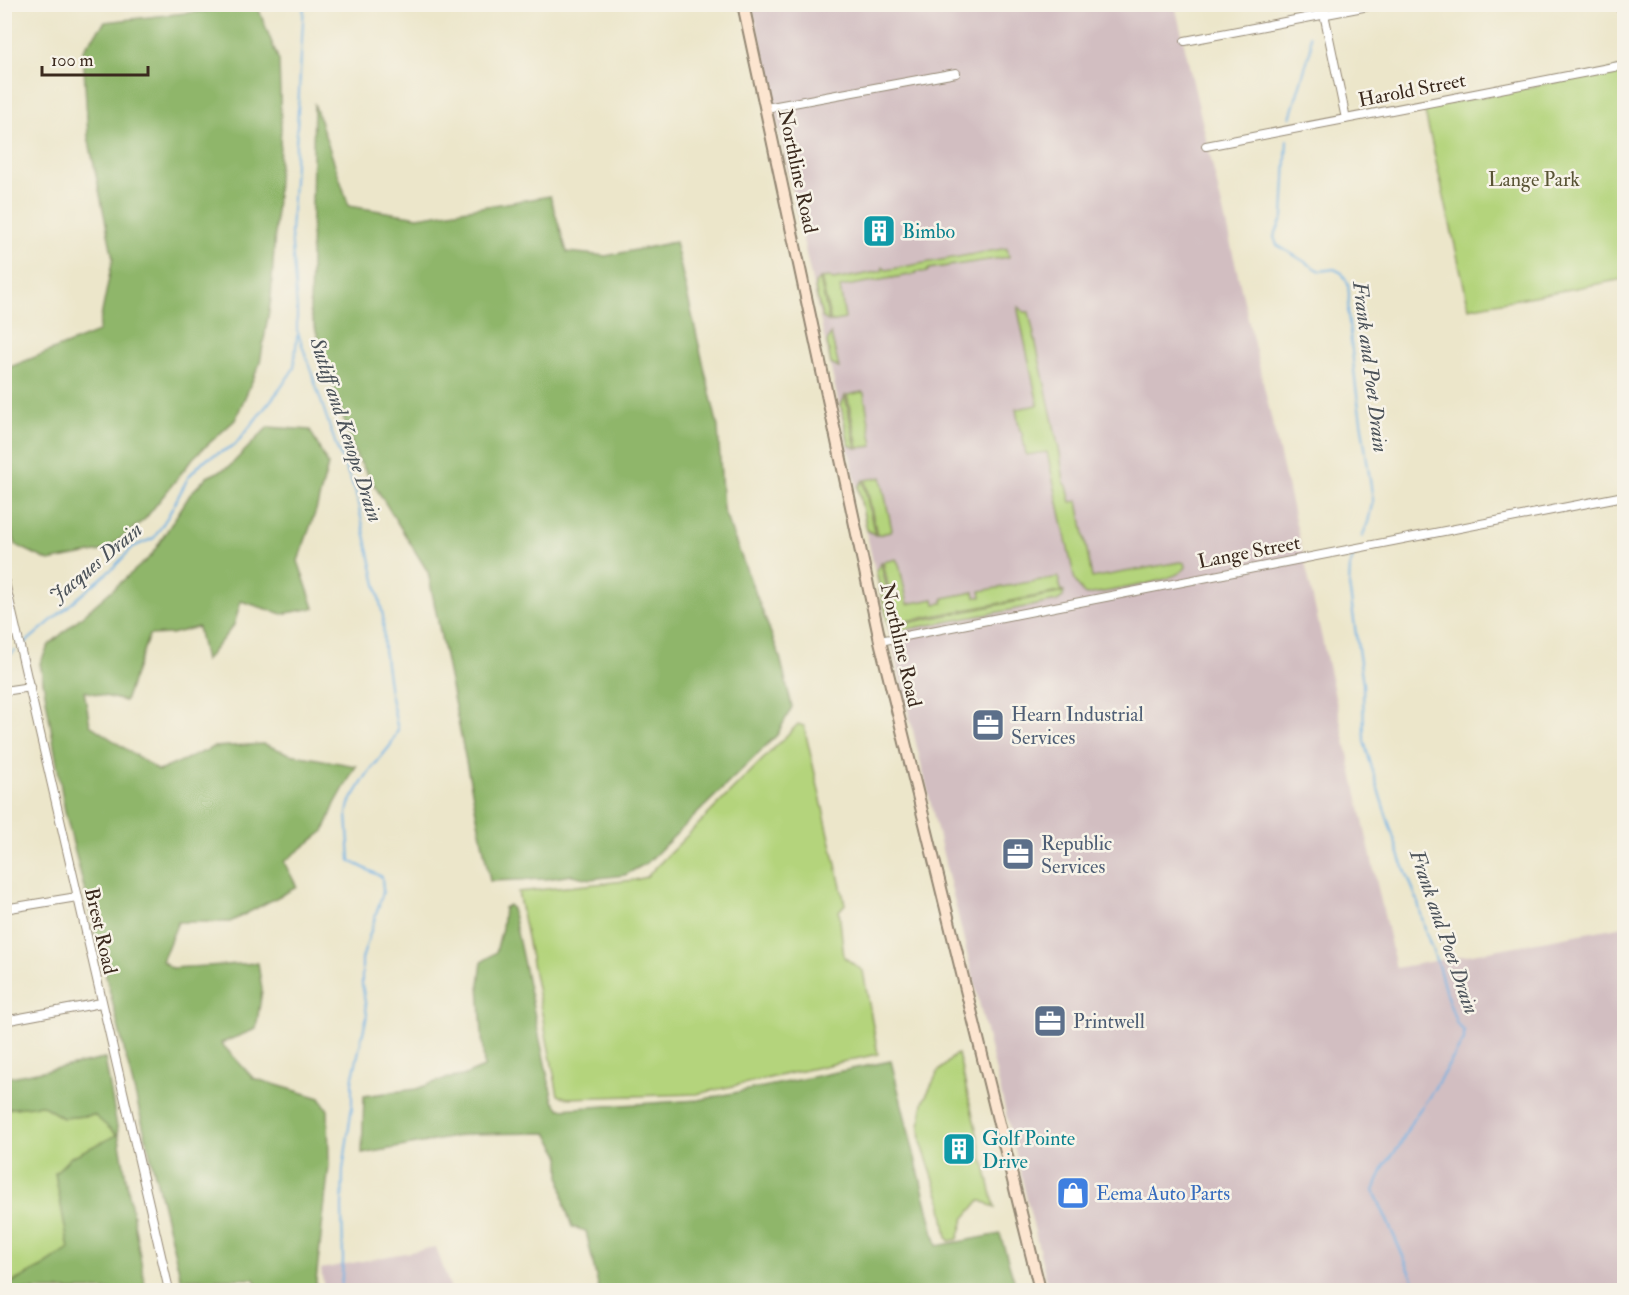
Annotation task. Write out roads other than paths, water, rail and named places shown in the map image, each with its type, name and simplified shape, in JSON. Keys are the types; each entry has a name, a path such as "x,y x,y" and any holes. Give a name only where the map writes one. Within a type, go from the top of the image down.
{"main road":[{"name":"Northline Road","path":"743,4 880,640 1041,1290"}],"street":[{"path":"1322,4 1346,119"},
{"path":"1185,41 1379,4"},
{"path":"1620,4 1624,23"},
{"name":"Harold Street","path":"1206,146 1624,65"},
{"path":"766,108 956,73"},
{"name":"Lange Street","path":"880,640 1624,496"},
{"name":"Brest Road","path":"4,578 76,897 169,1290"},
{"path":"4,691 30,687"},
{"path":"4,909 76,897"},
{"path":"4,1021 101,1004"}],"waterway":[{"name":"Sutliff and Kenope Drain","path":"304,4 291,233 297,330 337,448 355,490 383,616 384,650 398,730 390,746 368,773 349,804 347,814 350,861 382,877 383,892 362,959 362,984 367,1015 352,1081 352,1106 343,1170 341,1290"},
{"name":"Frank and Poet Drain","path":"1290,118 1311,48 1310,36"},
{"name":"Frank and Poet Drain","path":"1287,140 1283,217 1274,237 1277,245 1320,271 1334,269 1342,273 1348,284 1348,314 1356,388 1373,500 1362,537"},
{"name":"Jacques Drain","path":"24,644 114,567 133,547 154,538 189,476 203,461 235,445 280,389 294,368 297,336"},
{"name":"Frank and Poet Drain","path":"1354,555 1350,566 1349,585 1363,684 1364,741 1446,994 1457,1024 1464,1031 1464,1040 1413,1119 1400,1145 1384,1166 1374,1191 1418,1290"},
{"name":"Jacques Drain","path":"4,661 15,650"}],"place":[{"name":"Bimbo","path":"879,231"},
{"name":"Hearn Industrial Services","path":"988,725"},
{"name":"Republic Services","path":"1018,854"},
{"name":"Printwell","path":"1050,1021"},
{"name":"Golf Pointe Drive","path":"959,1149"},
{"name":"Eema Auto Parts","path":"1073,1193"}],"park label":[{"name":"Lange Park","path":"1534,179"}]}
